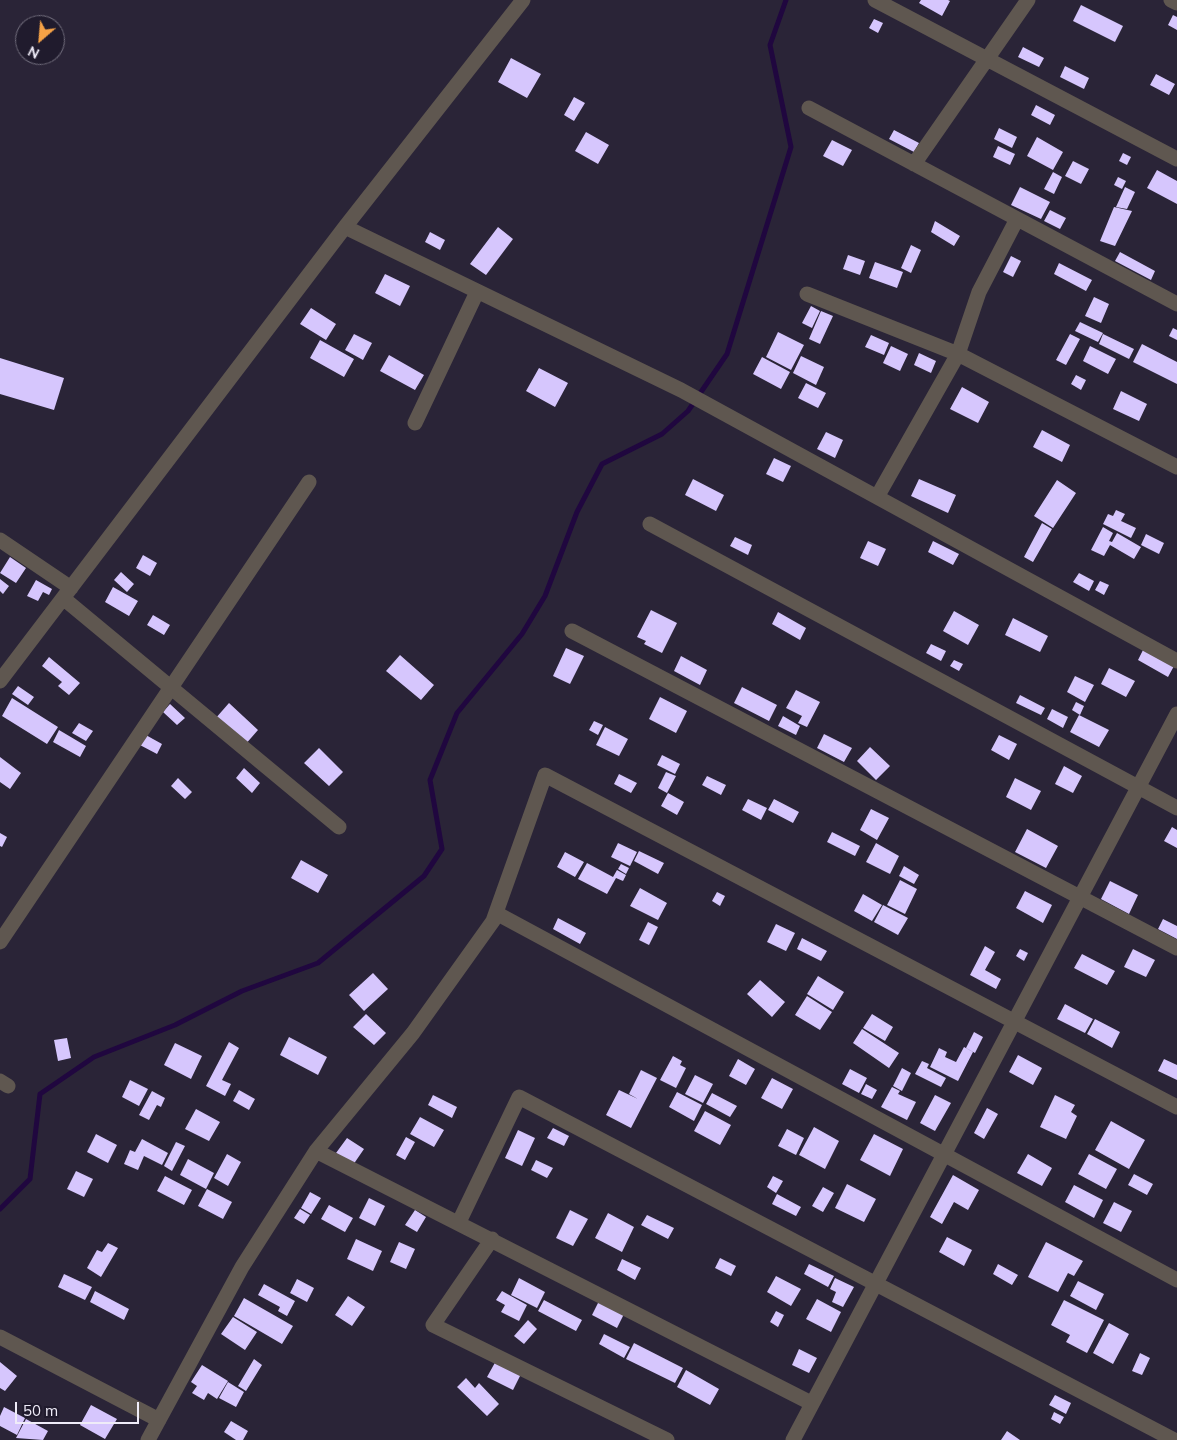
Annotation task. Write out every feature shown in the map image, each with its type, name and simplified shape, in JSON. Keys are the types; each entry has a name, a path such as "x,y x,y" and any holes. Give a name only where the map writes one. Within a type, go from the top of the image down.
{"street":[{"path":"0,681 345,228 523,0"},
{"path":"875,0 1177,159"},
{"path":"914,164 985,58 1028,0"},
{"path":"1171,0 1177,3"},
{"path":"809,108 1177,304"},
{"path":"877,497 958,354 979,292 1017,219"},
{"path":"345,228 718,409 1177,661"},
{"path":"415,423 478,292"},
{"path":"807,294 958,354 1177,467"},
{"path":"0,942 309,482"},
{"path":"650,524 1177,808"},
{"path":"0,540 67,593 171,688 339,827"},
{"path":"572,631 1177,948"},
{"path":"793,1440 1177,714"},
{"path":"148,1440 242,1266 316,1151 413,1033 493,921 545,775 1177,1106"},
{"path":"496,913 1177,1280"},
{"path":"459,1222 519,1096 1174,1440"},
{"path":"316,1151 459,1222 811,1403"},
{"path":"492,1239 433,1325 667,1440"},
{"path":"0,1337 159,1420"}],"building":[{"path":"921,0 950,1 942,16 919,3"},
{"path":"1081,5 1123,26 1115,42 1073,21"},
{"path":"1173,15 1177,17 1177,30 1168,25"},
{"path":"874,19 883,23 878,33 869,28"},
{"path":"1023,47 1044,58 1039,67 1018,57"},
{"path":"511,58 541,74 527,98 498,82"},
{"path":"1065,66 1089,78 1084,89 1060,77"},
{"path":"1156,74 1175,84 1169,95 1150,85"},
{"path":"574,97 585,103 574,121 564,115"},
{"path":"1036,105 1055,115 1050,125 1031,115"},
{"path":"999,128 1017,137 1012,148 994,139"},
{"path":"894,130 919,143 914,152 889,139"},
{"path":"586,132 609,145 598,164 575,151"},
{"path":"1037,137 1063,152 1053,170 1027,156"},
{"path":"832,140 852,150 843,166 823,156"},
{"path":"998,146 1015,154 1010,165 993,157"},
{"path":"1123,153 1131,157 1127,165 1119,161"},
{"path":"1073,161 1089,169 1081,184 1065,176"},
{"path":"1157,170 1177,181 1177,204 1147,188"},
{"path":"1053,172 1062,177 1054,194 1044,189"},
{"path":"1118,177 1126,181 1122,189 1114,185"},
{"path":"1020,187 1050,202 1041,219 1011,205"},
{"path":"1125,187 1135,192 1127,209 1116,207"},
{"path":"1114,207 1132,211 1115,246 1100,241"},
{"path":"1050,210 1066,218 1060,229 1044,221"},
{"path":"935,221 960,236 954,246 931,232"},
{"path":"498,227 513,239 486,275 470,264"},
{"path":"430,232 445,240 440,250 425,242"},
{"path":"911,245 921,250 911,273 901,268"},
{"path":"1120,252 1155,271 1151,280 1115,261"},
{"path":"848,255 865,261 860,275 843,269"},
{"path":"1011,256 1021,261 1013,277 1003,272"},
{"path":"875,262 903,272 897,288 869,278"},
{"path":"1059,263 1092,280 1086,291 1054,274"},
{"path":"385,274 410,286 400,306 375,293"},
{"path":"1094,297 1109,304 1101,323 1085,316"},
{"path":"811,306 820,311 812,328 802,323"},
{"path":"311,308 336,324 326,340 300,324"},
{"path":"821,311 833,316 820,344 809,339"},
{"path":"1080,322 1103,333 1098,342 1075,331"},
{"path":"1173,328 1177,330 1177,340 1169,336"},
{"path":"778,332 804,345 791,370 766,357"},
{"path":"354,334 372,343 363,360 345,350"},
{"path":"1070,334 1080,339 1066,365 1056,360"},
{"path":"1103,334 1134,349 1129,359 1099,344"},
{"path":"871,335 889,343 884,355 865,347"},
{"path":"320,340 354,359 344,377 310,358"},
{"path":"1142,344 1177,362 1177,384 1133,362"},
{"path":"891,346 908,354 900,371 883,363"},
{"path":"1090,346 1116,359 1108,374 1083,361"},
{"path":"919,353 936,361 931,373 914,365"},
{"path":"389,355 424,375 415,390 380,371"},
{"path":"801,356 824,367 816,385 793,373"},
{"path":"762,357 790,372 781,389 753,374"},
{"path":"0,358 64,378 54,410 0,394"},
{"path":"539,368 568,383 555,407 526,391"},
{"path":"1076,375 1086,380 1081,390 1071,384"},
{"path":"806,383 826,393 818,408 798,398"},
{"path":"962,387 989,402 978,423 950,409"},
{"path":"1121,391 1147,404 1139,421 1113,409"},
{"path":"1042,430 1070,445 1062,462 1033,447"},
{"path":"826,432 843,440 835,458 817,449"},
{"path":"774,458 791,466 783,482 766,474"},
{"path":"693,479 724,495 716,511 685,495"},
{"path":"919,479 956,495 948,513 911,496"},
{"path":"1057,480 1076,493 1053,528 1034,516"},
{"path":"1116,510 1125,514 1121,521 1136,528 1131,538 1103,524 1108,514 1113,516"},
{"path":"1042,523 1052,529 1033,562 1024,557"},
{"path":"1103,527 1113,533 1109,541 1112,542 1117,533 1141,547 1134,559 1110,545 1104,556 1091,550"},
{"path":"1146,534 1164,543 1159,554 1141,545"},
{"path":"735,537 752,545 748,555 730,546"},
{"path":"868,541 886,549 878,566 860,558"},
{"path":"933,541 959,554 953,565 928,552"},
{"path":"143,555 157,563 150,576 136,568"},
{"path":"10,557 26,568 16,583 0,573"},
{"path":"121,572 134,584 127,592 114,580"},
{"path":"1079,573 1094,581 1089,591 1073,582"},
{"path":"0,579 9,586 3,594 0,591"},
{"path":"36,580 52,589 49,595 43,592 38,601 27,596"},
{"path":"1100,581 1109,585 1104,595 1095,590"},
{"path":"113,587 138,601 129,616 105,602"},
{"path":"651,610 677,623 662,653 644,644 646,641 637,637"},
{"path":"954,611 979,625 968,645 943,631"},
{"path":"778,612 806,628 800,640 772,624"},
{"path":"153,615 170,625 164,635 147,625"},
{"path":"1013,618 1048,636 1040,652 1005,635"},
{"path":"931,644 946,651 941,661 926,653"},
{"path":"566,648 584,656 570,684 553,676"},
{"path":"1143,650 1174,666 1168,677 1138,660"},
{"path":"400,655 434,685 421,700 386,671"},
{"path":"681,656 707,670 700,685 674,671"},
{"path":"49,657 80,683 69,695 58,686 62,682 42,666"},
{"path":"954,660 963,664 959,671 950,666"},
{"path":"1109,668 1135,681 1126,697 1101,684"},
{"path":"1075,676 1094,685 1085,702 1067,692"},
{"path":"18,686 34,697 28,705 12,694"},
{"path":"742,687 777,705 769,721 734,703"},
{"path":"796,690 820,702 807,727 798,723 802,716 786,708"},
{"path":"1020,695 1045,708 1041,715 1016,703"},
{"path":"660,697 687,711 676,733 649,719"},
{"path":"12,698 58,727 47,744 2,716"},
{"path":"1076,702 1084,706 1080,715 1072,710"},
{"path":"229,703 258,730 244,746 215,719"},
{"path":"170,704 185,718 177,725 163,712"},
{"path":"1052,709 1068,717 1063,728 1047,719"},
{"path":"1079,715 1109,730 1099,747 1070,732"},
{"path":"783,716 800,726 796,735 778,726"},
{"path":"594,721 603,725 598,735 589,730"},
{"path":"79,723 93,731 86,741 72,733"},
{"path":"605,727 628,739 619,756 596,745"},
{"path":"59,730 86,746 80,757 53,742"},
{"path":"144,734 162,744 157,754 138,744"},
{"path":"824,734 852,748 844,762 817,748"},
{"path":"999,735 1017,744 1009,760 991,750"},
{"path":"870,747 890,766 876,780 857,761"},
{"path":"319,748 343,772 329,786 304,763"},
{"path":"662,755 680,764 675,774 657,765"},
{"path":"0,757 21,773 10,789 0,782"},
{"path":"1064,766 1082,776 1073,793 1055,784"},
{"path":"244,768 260,783 252,793 236,778"},
{"path":"666,772 676,776 667,793 658,788"},
{"path":"619,774 637,783 631,793 614,784"},
{"path":"707,776 726,785 721,795 702,785"},
{"path":"178,778 192,792 185,799 171,786"},
{"path":"1015,778 1041,791 1031,810 1006,797"},
{"path":"668,793 684,802 677,815 661,806"},
{"path":"748,799 767,808 761,820 742,810"},
{"path":"774,799 799,812 793,823 768,810"},
{"path":"871,809 889,818 877,840 860,830"},
{"path":"1172,827 1177,830 1177,848 1164,841"},
{"path":"1027,829 1058,846 1046,868 1015,852"},
{"path":"832,832 860,846 855,856 827,842"},
{"path":"0,833 7,837 2,847 0,846"},
{"path":"618,843 637,852 630,866 611,857"},
{"path":"876,843 899,856 890,874 866,862"},
{"path":"639,851 664,863 658,874 634,861"},
{"path":"565,852 584,862 575,877 557,867"},
{"path":"301,860 328,875 318,893 291,878"},
{"path":"587,863 613,877 617,870 626,875 623,881 616,878 607,894 578,879"},
{"path":"621,864 629,868 626,874 618,869"},
{"path":"904,866 919,875 914,884 899,876"},
{"path":"900,880 917,889 905,914 887,905"},
{"path":"1110,881 1138,895 1129,914 1101,899"},
{"path":"640,888 667,903 658,920 630,906"},
{"path":"1025,891 1052,905 1043,923 1016,908"},
{"path":"717,892 725,896 720,906 712,901"},
{"path":"863,894 882,905 872,921 854,911"},
{"path":"883,905 908,918 898,935 874,922"},
{"path":"558,918 586,933 580,944 553,929"},
{"path":"1163,919 1177,926 1177,939 1158,929"},
{"path":"648,922 658,927 649,945 639,940"},
{"path":"776,924 795,933 786,951 767,942"},
{"path":"802,938 827,951 821,961 797,949"},
{"path":"985,946 995,952 985,970 1001,979 996,989 970,975"},
{"path":"1020,949 1028,953 1024,961 1016,956"},
{"path":"1133,949 1155,960 1146,977 1124,967"},
{"path":"1082,954 1115,971 1107,985 1074,968"},
{"path":"373,973 388,989 364,1011 349,995"},
{"path":"818,976 844,992 833,1010 807,994"},
{"path":"760,980 785,1002 772,1017 747,994"},
{"path":"807,996 832,1012 820,1030 795,1015"},
{"path":"1065,1004 1093,1019 1085,1033 1057,1019"},
{"path":"366,1014 386,1033 374,1045 353,1027"},
{"path":"872,1014 893,1027 885,1041 863,1028"},
{"path":"1095,1019 1120,1032 1112,1048 1087,1034"},
{"path":"862,1029 899,1053 889,1068 853,1043"},
{"path":"974,1032 983,1037 975,1053 966,1048"},
{"path":"289,1037 327,1057 318,1075 280,1055"},
{"path":"67,1038 71,1058 58,1061 54,1040"},
{"path":"229,1042 239,1048 222,1080 231,1084 225,1096 206,1086"},
{"path":"175,1043 202,1056 191,1079 164,1065"},
{"path":"964,1047 973,1052 958,1081 930,1067 939,1048 947,1052 945,1057 956,1062"},
{"path":"1018,1055 1042,1068 1033,1085 1009,1072"},
{"path":"673,1056 682,1061 680,1065 686,1068 676,1088 660,1080"},
{"path":"738,1059 755,1069 746,1085 729,1076"},
{"path":"1164,1059 1177,1065 1177,1080 1158,1071"},
{"path":"922,1061 929,1064 927,1068 946,1078 941,1087 915,1074"},
{"path":"902,1068 911,1073 902,1091 893,1086"},
{"path":"850,1069 867,1078 859,1093 842,1084"},
{"path":"641,1070 657,1078 631,1128 606,1115 619,1090 638,1099 629,1094"},
{"path":"695,1075 713,1084 703,1103 685,1094"},
{"path":"772,1078 793,1089 782,1109 761,1098"},
{"path":"130,1080 148,1089 139,1106 122,1097"},
{"path":"866,1084 877,1090 872,1099 861,1094"},
{"path":"892,1087 900,1091 898,1094 916,1102 907,1120 881,1107"},
{"path":"239,1090 255,1099 249,1110 233,1101"},
{"path":"152,1091 165,1098 161,1107 157,1105 149,1120 139,1115"},
{"path":"677,1092 702,1105 694,1121 669,1107"},
{"path":"712,1093 737,1106 730,1117 706,1104"},
{"path":"433,1095 457,1107 452,1118 428,1105"},
{"path":"935,1095 951,1103 935,1131 920,1123"},
{"path":"1055,1095 1075,1105 1071,1112 1077,1116 1066,1139 1040,1127"},
{"path":"987,1108 998,1114 984,1139 974,1133"},
{"path":"196,1109 220,1122 209,1141 185,1129"},
{"path":"705,1111 731,1125 720,1145 694,1131"},
{"path":"420,1117 444,1130 434,1147 410,1134"},
{"path":"1111,1121 1145,1140 1129,1169 1095,1150"},
{"path":"814,1127 839,1141 825,1169 799,1155"},
{"path":"553,1128 569,1136 564,1146 547,1138"},
{"path":"787,1129 804,1138 796,1155 778,1146"},
{"path":"518,1130 535,1138 522,1166 505,1158"},
{"path":"96,1134 117,1145 108,1163 87,1152"},
{"path":"874,1134 903,1149 890,1176 860,1160"},
{"path":"406,1137 415,1142 405,1160 396,1155"},
{"path":"347,1138 364,1149 353,1165 336,1153"},
{"path":"142,1139 168,1153 162,1165 144,1156 138,1170 124,1164 130,1150 135,1152"},
{"path":"176,1142 185,1146 172,1171 164,1166"},
{"path":"227,1154 241,1162 228,1186 214,1178"},
{"path":"1028,1154 1052,1168 1042,1186 1017,1173"},
{"path":"1089,1154 1117,1169 1106,1189 1078,1174"},
{"path":"188,1159 214,1173 206,1189 180,1175"},
{"path":"536,1160 553,1168 547,1178 531,1170"},
{"path":"76,1171 93,1179 84,1197 67,1189"},
{"path":"1134,1174 1153,1184 1147,1195 1128,1185"},
{"path":"953,1175 979,1190 968,1210 954,1202 942,1224 930,1217"},
{"path":"165,1176 192,1190 184,1205 157,1191"},
{"path":"773,1176 783,1181 776,1193 767,1187"},
{"path":"847,1184 876,1199 864,1222 835,1208"},
{"path":"1074,1185 1103,1200 1094,1218 1065,1202"},
{"path":"823,1187 834,1193 823,1212 812,1206"},
{"path":"207,1189 232,1202 223,1219 198,1206"},
{"path":"310,1192 321,1198 311,1214 301,1208"},
{"path":"777,1194 801,1207 796,1216 772,1204"},
{"path":"369,1198 385,1206 375,1226 359,1218"},
{"path":"1114,1202 1132,1211 1121,1232 1103,1223"},
{"path":"329,1205 353,1218 345,1232 321,1219"},
{"path":"300,1209 310,1215 304,1224 294,1218"},
{"path":"415,1210 426,1217 417,1232 405,1225"},
{"path":"570,1210 588,1219 573,1246 556,1238"},
{"path":"608,1213 634,1227 622,1252 595,1238"},
{"path":"647,1215 674,1228 668,1239 641,1225"},
{"path":"947,1237 972,1250 964,1266 939,1252"},
{"path":"356,1239 382,1251 373,1271 347,1259"},
{"path":"399,1242 415,1249 406,1269 390,1262"},
{"path":"1046,1242 1083,1261 1074,1276 1068,1273 1058,1292 1028,1277"},
{"path":"108,1243 118,1248 101,1277 87,1268 97,1250 102,1252"},
{"path":"720,1258 736,1266 731,1276 715,1268"},
{"path":"622,1259 641,1268 635,1280 617,1270"},
{"path":"809,1264 834,1276 828,1287 804,1274"},
{"path":"998,1264 1018,1275 1012,1285 993,1274"},
{"path":"64,1274 92,1287 85,1300 58,1287"},
{"path":"776,1276 801,1289 791,1306 767,1292"},
{"path":"519,1278 545,1292 537,1308 511,1295"},
{"path":"835,1278 854,1287 843,1307 832,1302 836,1292 830,1289"},
{"path":"297,1279 314,1288 307,1302 290,1293"},
{"path":"1078,1281 1104,1294 1096,1310 1070,1296"},
{"path":"264,1284 295,1301 287,1316 278,1311 280,1307 258,1295"},
{"path":"95,1291 129,1309 124,1320 90,1302"},
{"path":"502,1291 527,1305 519,1321 501,1312 505,1305 496,1300"},
{"path":"348,1296 365,1307 352,1326 335,1315"},
{"path":"244,1298 293,1326 282,1344 234,1316"},
{"path":"600,1299 625,1312 617,1328 592,1315"},
{"path":"817,1299 841,1312 831,1332 806,1319"},
{"path":"544,1300 582,1320 576,1331 538,1311"},
{"path":"1064,1300 1104,1320 1087,1353 1066,1342 1070,1335 1051,1325"},
{"path":"776,1311 784,1315 778,1327 770,1322"},
{"path":"233,1317 257,1332 245,1350 221,1334"},
{"path":"528,1320 537,1329 524,1344 514,1336"},
{"path":"1109,1323 1129,1334 1113,1364 1093,1353"},
{"path":"604,1334 630,1347 624,1358 599,1344"},
{"path":"634,1343 683,1368 675,1383 626,1359"},
{"path":"799,1349 817,1358 809,1373 792,1365"},
{"path":"1140,1353 1150,1358 1142,1375 1132,1371"},
{"path":"254,1359 262,1365 246,1391 238,1386"},
{"path":"497,1359 522,1372 513,1390 487,1377"},
{"path":"0,1362 17,1376 5,1391 0,1388"},
{"path":"202,1365 228,1381 217,1399 208,1393 204,1400 192,1393 197,1386 191,1382"},
{"path":"686,1370 719,1389 710,1405 677,1387"},
{"path":"466,1378 475,1388 479,1383 499,1404 487,1416 457,1387"},
{"path":"228,1382 244,1392 236,1407 219,1398"},
{"path":"1055,1395 1071,1403 1066,1414 1049,1405"},
{"path":"91,1405 117,1419 105,1439 80,1425"},
{"path":"4,1407 25,1418 17,1435 0,1426 0,1416"},
{"path":"1054,1412 1064,1417 1060,1424 1051,1419"},
{"path":"26,1419 48,1431 43,1440 16,1438"},
{"path":"231,1421 248,1431 243,1440 236,1440 224,1432"},
{"path":"1007,1431 1020,1440 1001,1440"}],"waterway":[{"path":"0,1209 30,1179 40,1094 94,1057 175,1025 242,991 318,963 424,876 442,849 430,780 457,713 522,634 545,596 577,512 602,464 662,434 688,411 727,354 791,147 770,45 786,0"}]}
